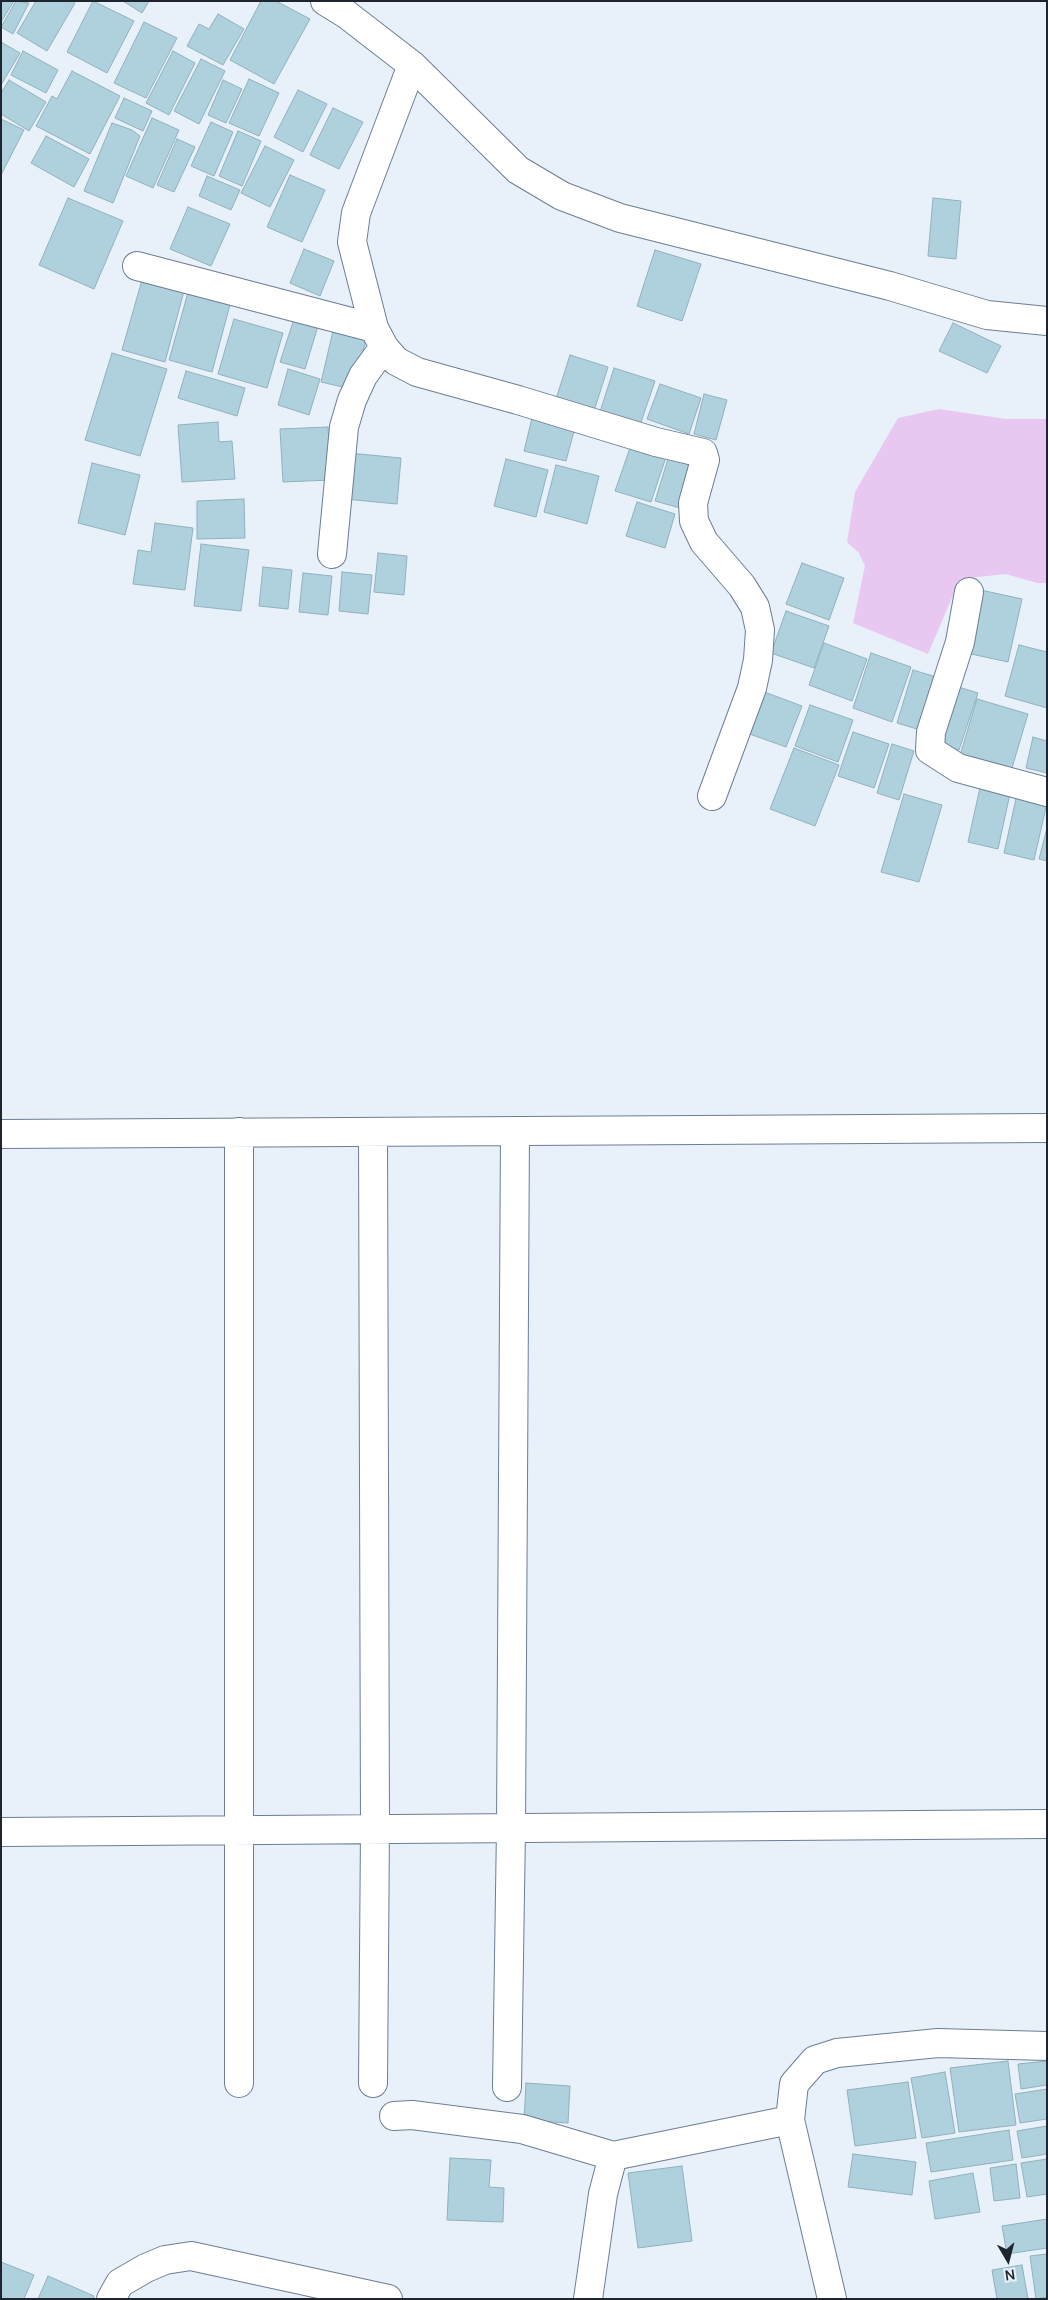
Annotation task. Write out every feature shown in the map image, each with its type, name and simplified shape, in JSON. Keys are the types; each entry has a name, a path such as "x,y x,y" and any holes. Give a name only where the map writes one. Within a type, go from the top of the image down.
{"street":[{"path":"325,1 346,14 412,65 518,170 562,196 620,218 890,286 987,315 1047,321"},
{"path":"412,65 356,213 352,242 379,337 396,361 417,372 518,400 656,442 703,453 705,460 693,504 694,521 704,542 742,586 751,600 755,607 760,630 758,660 752,688 712,796"},
{"path":"137,266 379,337"},
{"path":"332,554 344,427 352,400 379,337"},
{"path":"969,592 960,642 931,732 930,750 958,768 1047,792"},
{"path":"1,1134 1047,1128"},
{"path":"507,2087 511,1828 515,1131"},
{"path":"239,1132 239,2083"},
{"path":"373,1132 375,1829 373,2083"},
{"path":"1,1832 1047,1824"},
{"path":"832,2299 790,2120 794,2084 814,2060 837,2053 938,2043 1047,2046"},
{"path":"394,2116 412,2115 522,2129 613,2156 790,2120"},
{"path":"588,2299 603,2194 613,2156"},
{"path":"111,2299 120,2284 146,2268 165,2260 190,2256 388,2299"}],"shaded area":[{"path":"939,409 1006,419 1047,419 1047,583 1037,583 1006,574 960,579 928,654 853,623 865,566 859,553 847,542 855,492 898,418"}],"building":[{"path":"1,1 14,1 1,22"},
{"path":"16,1 29,3 13,34 1,27"},
{"path":"36,1 72,1 75,3 47,51 17,33"},
{"path":"93,1 134,21 107,73 67,52"},
{"path":"123,1 149,1 142,13"},
{"path":"261,1 276,1 310,19 274,84 230,60"},
{"path":"218,14 244,29 223,65 187,46 199,24 209,29"},
{"path":"144,22 177,38 146,98 114,83"},
{"path":"1,42 20,53 1,85"},
{"path":"23,51 58,70 46,93 11,75"},
{"path":"173,51 195,63 169,115 146,103"},
{"path":"201,59 225,71 199,124 174,111"},
{"path":"72,71 120,96 90,154 36,126 52,96 57,99"},
{"path":"249,79 279,93 259,136 229,123"},
{"path":"9,80 46,102 29,131 1,114 1,93"},
{"path":"223,80 242,89 226,123 208,115"},
{"path":"298,90 327,104 303,152 274,137"},
{"path":"124,98 152,111 143,131 115,118"},
{"path":"333,108 363,122 339,169 310,155"},
{"path":"152,118 179,130 153,188 126,176"},
{"path":"1,119 24,130 1,175"},
{"path":"211,122 233,132 214,176 191,166"},
{"path":"112,123 132,130 140,136 113,203 84,191"},
{"path":"238,131 261,141 242,186 219,176"},
{"path":"46,136 89,159 74,187 31,163"},
{"path":"177,139 195,147 174,192 157,185"},
{"path":"265,146 294,160 270,207 241,193"},
{"path":"290,175 325,190 302,242 267,227"},
{"path":"207,176 240,190 231,210 199,196"},
{"path":"68,198 123,221 94,289 39,265"},
{"path":"933,198 961,201 956,259 928,256"},
{"path":"188,207 230,224 211,266 170,249"},
{"path":"304,249 334,261 320,296 290,283"},
{"path":"655,250 701,264 682,321 637,306"},
{"path":"142,280 184,291 165,362 122,350"},
{"path":"189,289 231,301 212,372 169,360"},
{"path":"234,319 283,333 267,388 218,374"},
{"path":"294,319 318,326 305,369 280,362"},
{"path":"953,323 1001,346 987,373 939,351"},
{"path":"334,327 367,335 357,376 347,388 321,382"},
{"path":"112,353 167,369 140,456 85,440"},
{"path":"570,355 608,367 594,411 556,399"},
{"path":"614,368 655,381 639,428 599,415"},
{"path":"288,369 320,379 309,415 278,405"},
{"path":"186,371 245,388 237,416 178,398"},
{"path":"660,384 701,398 689,434 647,419"},
{"path":"704,394 727,400 716,440 694,434"},
{"path":"533,414 576,424 566,461 524,451"},
{"path":"218,422 219,442 232,441 235,479 182,482 178,425"},
{"path":"328,427 331,480 283,482 280,429"},
{"path":"631,445 666,457 651,502 615,491"},
{"path":"349,453 401,458 397,504 345,499"},
{"path":"506,459 548,470 536,517 494,506"},
{"path":"668,459 693,466 680,508 655,501"},
{"path":"92,463 140,475 125,535 78,523"},
{"path":"556,465 599,476 587,524 544,512"},
{"path":"244,499 245,538 197,539 197,501"},
{"path":"637,502 675,514 665,548 626,536"},
{"path":"155,523 193,528 185,590 133,584 138,550 151,552"},
{"path":"201,544 249,550 241,611 194,606"},
{"path":"378,553 407,556 404,595 374,592"},
{"path":"802,563 844,578 829,620 786,604"},
{"path":"263,567 292,570 288,609 259,606"},
{"path":"342,572 372,575 368,614 339,611"},
{"path":"303,573 332,576 328,615 299,612"},
{"path":"976,589 1022,599 1008,662 962,652"},
{"path":"786,611 829,626 814,668 771,653"},
{"path":"824,643 867,659 852,701 809,685"},
{"path":"1019,645 1047,652 1047,708 1005,696"},
{"path":"871,653 911,667 892,722 853,708"},
{"path":"913,670 943,679 927,732 897,723"},
{"path":"952,685 978,693 959,750 933,742"},
{"path":"759,690 802,706 786,747 744,732"},
{"path":"977,699 1028,714 1009,778 958,762"},
{"path":"810,705 853,720 838,762 795,746"},
{"path":"853,732 889,744 874,788 838,776"},
{"path":"1033,737 1047,741 1047,773 1026,768"},
{"path":"892,744 914,751 899,800 877,793"},
{"path":"794,748 839,765 815,826 770,809"},
{"path":"981,783 1011,789 998,849 968,842"},
{"path":"904,794 942,805 919,882 881,872"},
{"path":"1017,794 1047,803 1034,860 1004,853"},
{"path":"1047,828 1047,861 1039,859"},
{"path":"1008,2061 1016,2125 959,2132 950,2068"},
{"path":"1047,2061 1047,2085 1021,2089 1018,2064"},
{"path":"945,2072 955,2133 922,2138 911,2078"},
{"path":"908,2082 916,2138 855,2146 847,2090"},
{"path":"526,2083 570,2086 568,2123 524,2120"},
{"path":"1047,2089 1047,2119 1020,2123 1015,2094"},
{"path":"1047,2126 1047,2154 1022,2158 1017,2131"},
{"path":"1009,2130 1013,2160 931,2172 926,2143"},
{"path":"853,2154 916,2162 912,2195 848,2187"},
{"path":"450,2158 491,2160 489,2187 504,2188 503,2222 447,2220"},
{"path":"1047,2159 1047,2194 1027,2197 1021,2163"},
{"path":"1016,2164 1020,2198 994,2201 990,2168"},
{"path":"682,2166 692,2241 638,2248 628,2173"},
{"path":"973,2173 980,2212 935,2219 929,2181"},
{"path":"1047,2219 1047,2248 1007,2254 1002,2226"},
{"path":"1047,2254 1047,2297 1036,2299 1030,2256"},
{"path":"1,2262 34,2275 24,2299 1,2299"},
{"path":"1022,2265 1028,2299 997,2299 992,2270"},
{"path":"48,2276 94,2296 93,2299 38,2299"}]}
